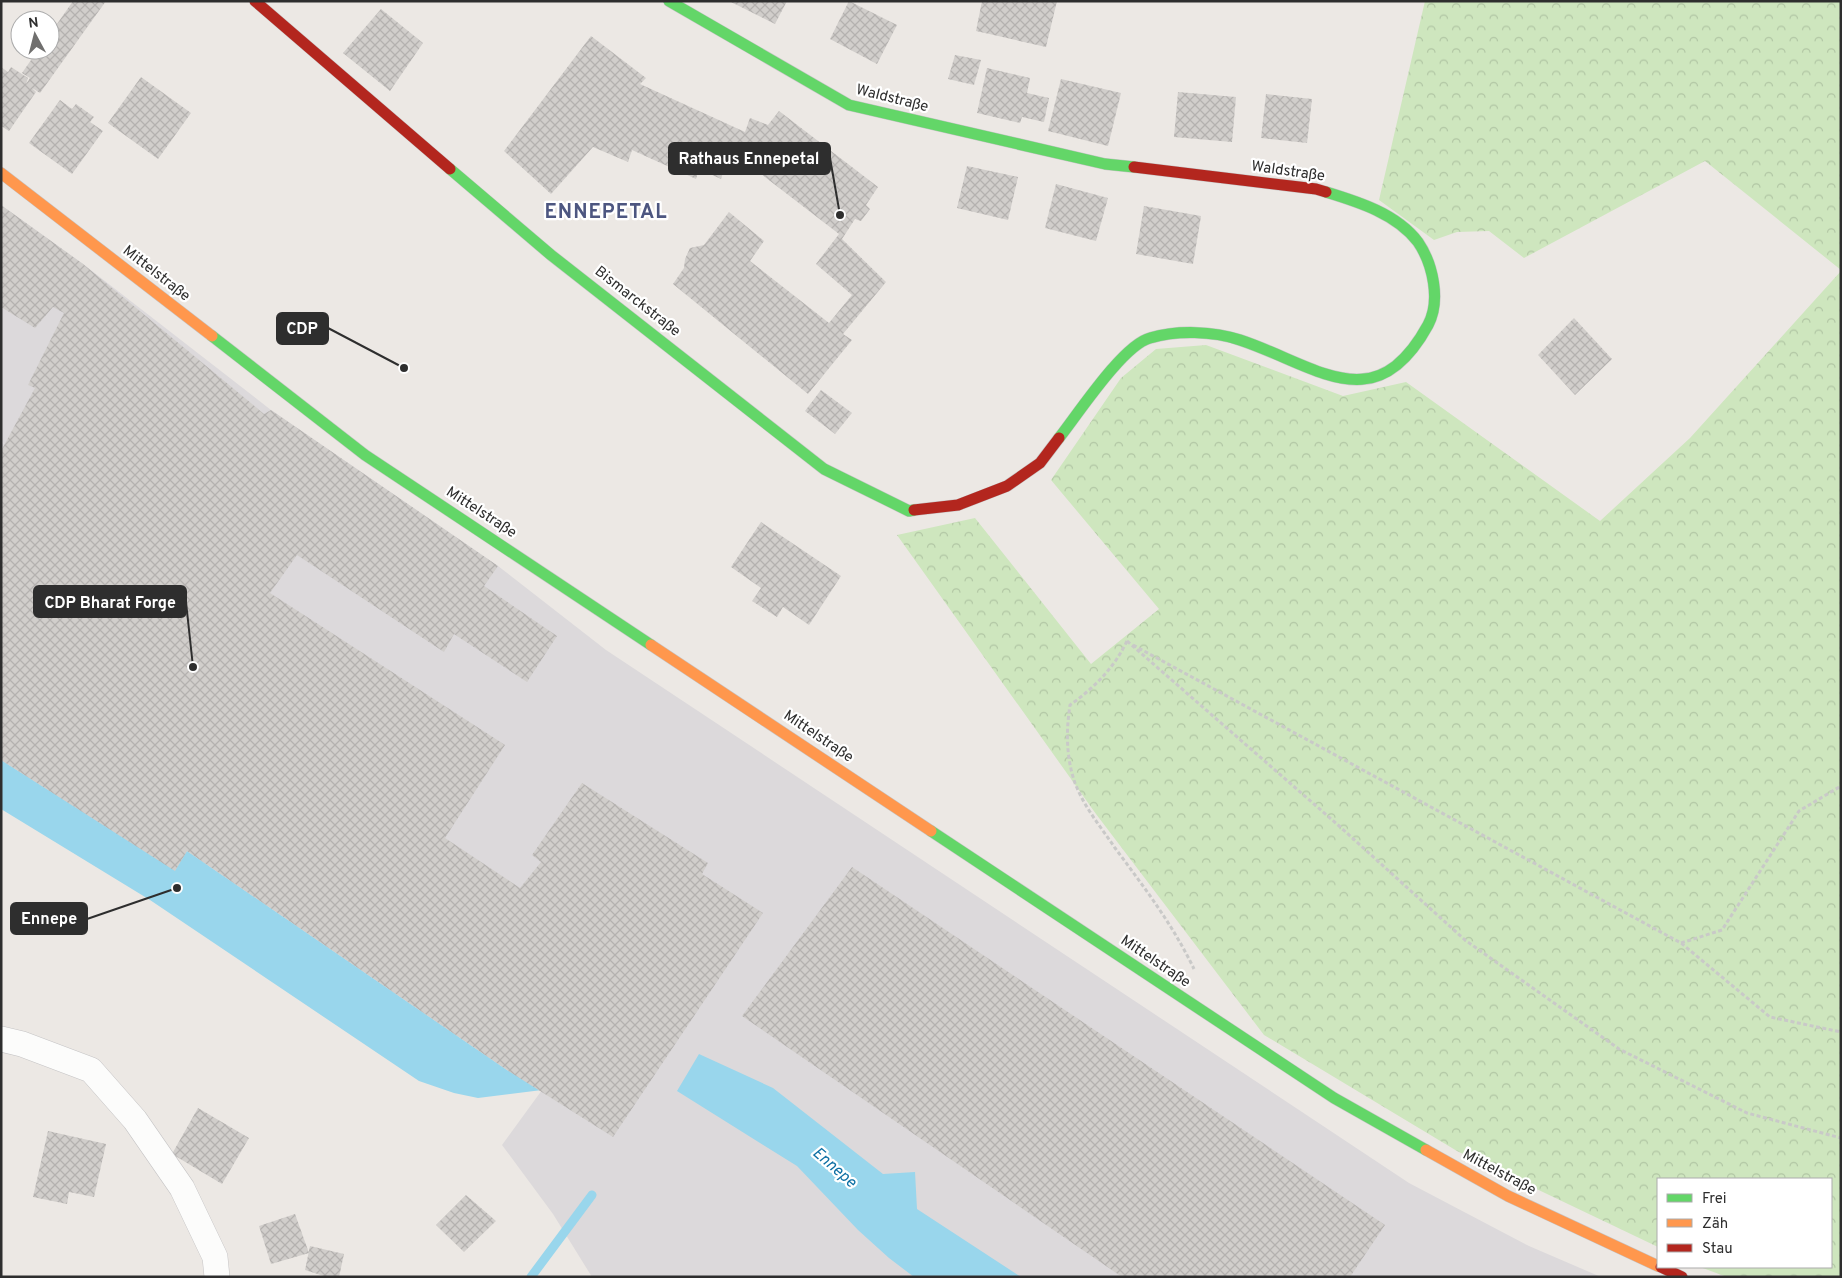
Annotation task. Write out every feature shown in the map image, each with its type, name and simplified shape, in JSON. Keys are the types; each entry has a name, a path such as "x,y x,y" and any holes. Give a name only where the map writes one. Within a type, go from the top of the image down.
{"street":[{"name":"Bismarckstraße","path":"255,1 551,254 790,440 824,469 909,511 958,505 1007,486 1040,463"},
{"name":"Waldstraße","path":"669,1 850,105 1105,164 1316,189 1362,203 1398,223 1413,236 1423,250 1431,268 1434,293 1430,320 1417,345 1398,366 1373,379 1343,380 1238,340 1189,332 1148,338 1123,356 1040,463"},
{"name":"Mittelstraße","path":"1,173 365,455 1334,1098 1508,1196 1657,1265"},
{"path":"1,1039 22,1044 91,1070 134,1120 182,1188 215,1257 217,1277"},
{"name":"Mittelstraße","path":"1664,1268 1682,1277"}],"path":[{"path":"1126,641 1681,943 1770,1017 1841,1032"},
{"path":"1126,641 1118,659 1101,679 1070,705 1066,729 1068,755 1075,784 1089,811 1181,941 1197,975"},
{"path":"1126,641 1338,825 1464,940 1619,1049 1747,1113 1841,1138"},
{"path":"1681,943 1722,930 1799,811 1841,786"}],"shaded area":[{"path":"1,205 83,264 271,410 498,566 606,650 1409,1183 1529,1246 1601,1277 592,1277 553,1214 502,1145 542,1090 507,1070 187,851 175,871 1,760"}],"green space":[{"path":"1425,1 1841,1 1841,270 1705,161 1524,258 1489,231 1457,232 1434,240 1379,200"},
{"path":"1841,271 1841,1277 1727,1277 1703,1268 1832,1268 1832,1178 1657,1178 1657,1247 1457,1151 1264,1035 1096,814 897,535 975,518 1091,664 1159,609 1051,480 1121,378 1156,349 1206,345 1343,396 1406,382 1600,521 1690,438"}],"water":[{"path":"1,760 175,870 187,851 507,1070 542,1090 478,1098 454,1093 419,1081 150,900 1,809"},
{"path":"699,1054 773,1088 883,1174 915,1172 917,1209 1021,1277 914,1277 889,1258 858,1230 797,1166 677,1091"}],"building":[{"path":"73,1 106,1 40,93 32,88 36,92 9,131 1,126 1,67 8,72 11,67 28,78 26,84 30,78 22,73 31,60 60,60 60,20"},
{"path":"729,1 787,1 775,24"},
{"path":"849,1 897,25 877,64 830,39"},
{"path":"982,1 1057,1 1046,47 976,31"},
{"path":"381,9 423,43 390,91 343,53"},
{"path":"591,36 646,78 640,84 745,132 750,118 768,125 779,111 878,187 866,205 870,209 861,221 855,219 842,239 886,282 843,334 852,340 808,394 673,284 684,268 685,259 690,248 704,245 729,212 764,241 750,261 829,323 852,295 816,264 839,234 743,160 737,170 726,163 721,179 699,169 696,179 632,150 628,162 593,147 551,194 504,151"},
{"path":"955,55 981,60 974,85 948,79"},
{"path":"987,68 1030,78 1027,93 1049,98 1044,122 1022,117 1020,123 977,113"},
{"path":"141,77 191,113 158,159 108,123"},
{"path":"1061,79 1121,93 1108,146 1048,131"},
{"path":"1178,92 1236,97 1232,142 1174,137"},
{"path":"1266,94 1312,99 1307,143 1261,138"},
{"path":"60,100 72,109 76,104 94,117 90,122 103,131 72,174 29,143"},
{"path":"967,166 1018,177 1008,220 957,208"},
{"path":"1056,184 1108,198 1096,241 1045,228"},
{"path":"1,205 83,264 264,414 271,410 498,566 484,586 557,636 527,682 454,634 444,652 297,555 270,593 505,745 445,838 520,888 541,862 532,855 582,783 708,863 702,874 763,913 613,1137 507,1070 187,851 175,871 1,760 1,451 35,388 28,385 64,313 53,307 35,328 1,307"},
{"path":"1144,206 1201,216 1193,264 1136,254"},
{"path":"1574,318 1612,359 1575,395 1538,355"},
{"path":"821,390 852,413 835,434 805,411"},
{"path":"761,522 841,576 809,625 783,607 777,617 752,601 761,588 731,567"},
{"path":"852,867 1385,1225 1350,1277 1122,1277 742,1016"},
{"path":"198,1108 249,1138 222,1184 172,1154"},
{"path":"48,1131 106,1144 94,1197 69,1192 67,1204 33,1197"},
{"path":"466,1195 496,1221 464,1252 436,1225"},
{"path":"295,1214 309,1253 271,1264 259,1226"},
{"path":"310,1246 344,1254 339,1277 327,1277 305,1270"}],"waterway":[{"path":"531,1277 592,1195"}],"traffic: fast":[{"path":"669,1 849,105 1105,164 1134,167"},
{"path":"450,169 551,255 824,469 909,511 914,510"},
{"path":"1059,438 1114,366 1139,343 1161,335 1207,333 1229,337 1319,372 1343,378 1365,379 1387,372 1408,355 1428,325 1434,305 1434,283 1423,251 1409,232 1388,217 1364,205 1326,192"},
{"path":"212,336 365,455 651,645"},
{"path":"931,831 1334,1098 1426,1150"}],"traffic: slow":[{"path":"1,173 212,336"},
{"path":"651,645 931,831"},
{"path":"1426,1150 1508,1196 1657,1266"}],"traffic: jam":[{"path":"255,1 450,169"},
{"path":"1134,167 1316,189 1326,192"},
{"path":"914,510 958,505 1007,486 1040,463 1059,438"},
{"path":"1663,1268 1682,1277"}],"place":[{"name":"Rathaus Ennepetal","path":"840,215"},
{"name":"CDP","path":"404,368"},
{"name":"CDP Bharat Forge","path":"193,667"},
{"name":"Ennepe","path":"177,888"}],"district":[{"name":"ENNEPETAL","path":"606,213"}]}
